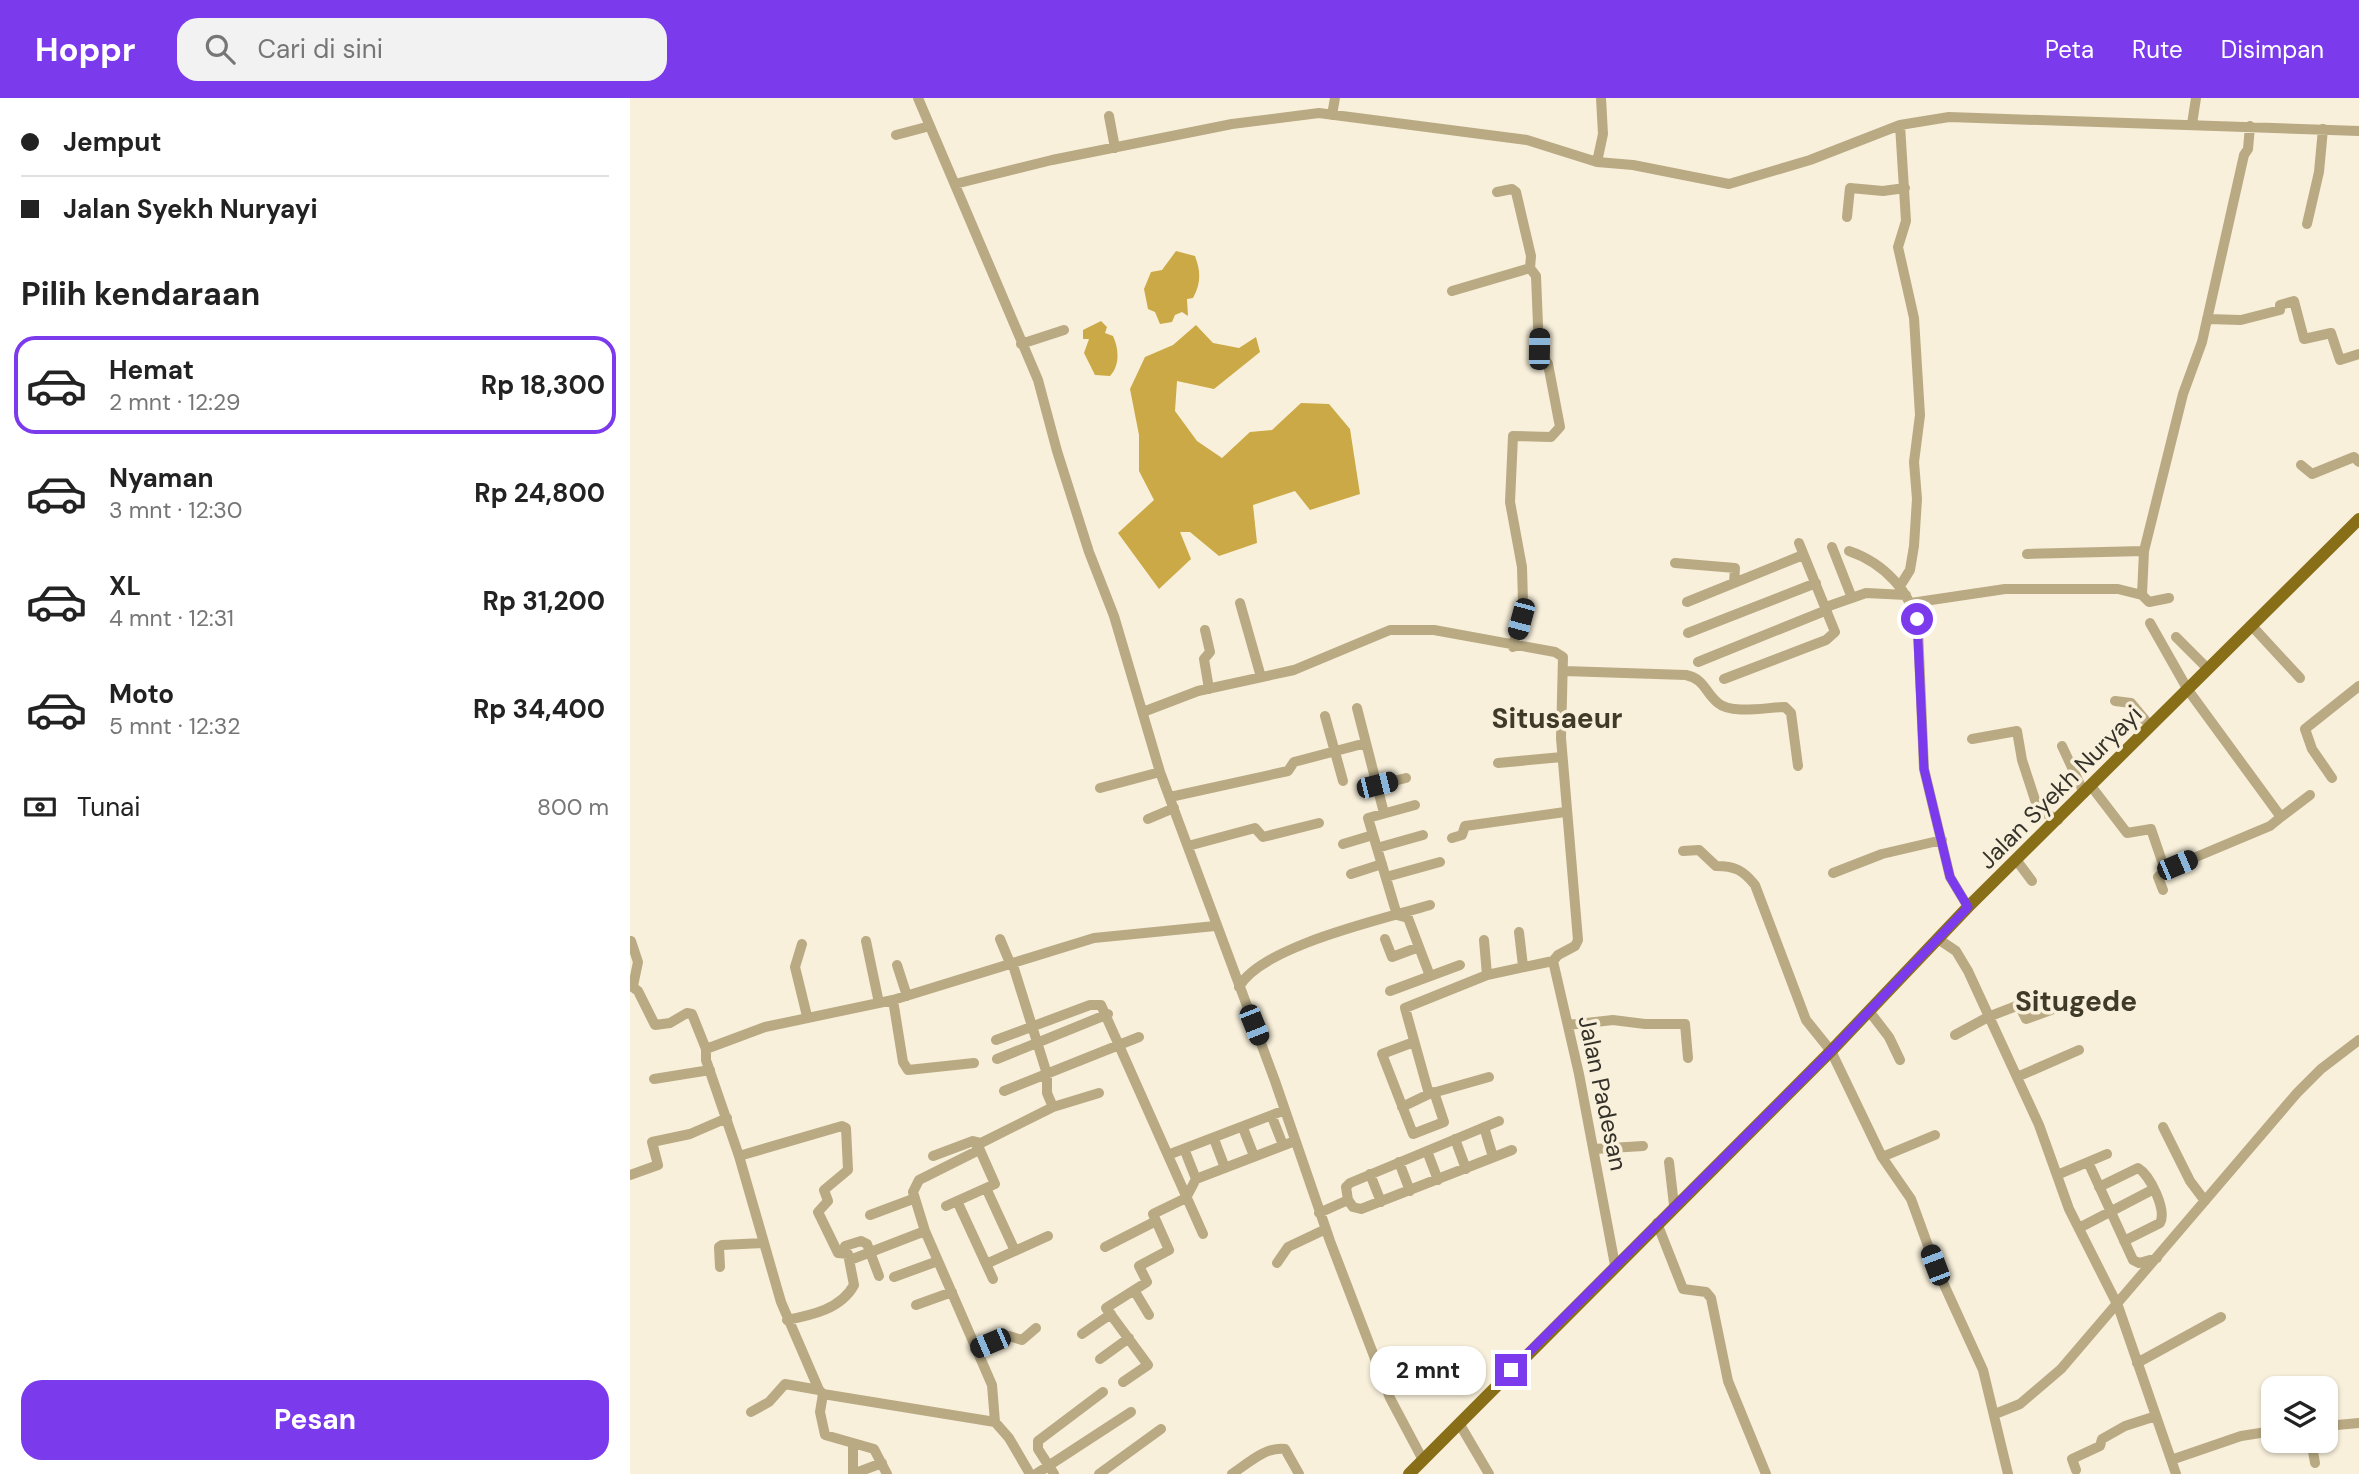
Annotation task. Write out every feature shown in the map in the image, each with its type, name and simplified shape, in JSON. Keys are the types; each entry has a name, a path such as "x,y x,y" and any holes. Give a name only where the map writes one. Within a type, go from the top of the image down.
{"main road":[{"name":"Jalan Syekh Nuryayi","path":"1409,1474 1674,1205 1831,1051 1968,907 2359,519"}],"street":[{"path":"918,98 1041,391 1073,502 1114,616 1160,772 1215,926 1285,1110 1319,1213 1390,1398 1423,1460"},
{"path":"1332,115 1335,98"},
{"path":"1597,162 1603,134 1601,98"},
{"path":"2192,124 2196,98"},
{"path":"955,184 1115,148 1280,116 1332,115 1527,141 1597,162 1729,184 1811,160 1900,125 1960,116 2359,131"},
{"path":"1109,116 1115,148"},
{"path":"1900,125 1906,225 1899,253 1914,318 1920,422 1914,462 1917,499 1914,546 1906,595"},
{"path":"2141,595 2144,551 2183,394 2207,319 2244,155 2248,149 2250,126"},
{"path":"896,135 930,127"},
{"path":"2307,224 2319,172 2323,129"},
{"path":"1847,217 1850,188 1883,191 1905,188"},
{"path":"1497,192 1512,189 1516,192 1531,256 1530,268 1536,276 1539,350 1548,365 1560,428 1549,437 1529,434 1513,436 1510,502 1522,567 1523,602 1513,647"},
{"path":"1452,291 1530,268"},
{"path":"2207,319 2241,320 2280,310 2280,305 2294,301 2304,340 2331,333 2340,360 2359,354"},
{"path":"1021,344 1064,330"},
{"path":"2301,465 2307,473 2316,474 2354,457 2359,462"},
{"path":"1724,679 1826,640 1835,632 1799,543"},
{"path":"1832,547 1852,598"},
{"path":"1849,551 1877,565 1906,595 1918,629 1924,769 1952,884 1968,907"},
{"path":"2027,554 2144,551"},
{"path":"1686,602 1803,555"},
{"path":"1675,563 1735,568 1734,583"},
{"path":"1688,634 1816,583"},
{"path":"1698,662 1866,593 1906,595 2005,589 2118,589 2131,595 2141,595 2149,602 2169,598"},
{"path":"1240,603 1261,677"},
{"path":"2151,623 2188,690 2281,817"},
{"path":"2251,625 2300,678"},
{"path":"1205,630 1210,652 1204,659 1209,688"},
{"path":"1143,712 1180,696 1294,670 1390,630 1434,630 1513,647 1559,653 1563,657 1562,757 1577,944 1553,961 1487,975 1408,1004 1404,1010 1413,1042 1443,1115 1443,1124 1413,1134 1382,1054 1413,1042"},
{"path":"2169,657 2180,641 2208,669"},
{"path":"1564,671 1686,675 1699,679 1717,702 1726,706 1784,707 1791,713 1798,766"},
{"path":"2332,778 2312,750 2305,729 2359,686"},
{"path":"2115,701 2131,703 2150,726"},
{"path":"1357,708 1384,813"},
{"path":"1325,716 1343,781"},
{"path":"1972,739 2017,731 2022,760 2038,809 2058,820"},
{"path":"1170,797 1288,771 1294,762 1366,743"},
{"path":"2062,746 2087,789 2127,833 2151,828 2165,870"},
{"path":"1498,763 1562,757"},
{"path":"1100,788 1160,772"},
{"path":"1377,785 1406,778"},
{"path":"2163,890 2158,877 2165,870 2270,825 2310,795"},
{"path":"1397,915 1367,818 1415,805"},
{"path":"1148,819 1174,808"},
{"path":"1452,838 1462,835 1465,825 1565,812"},
{"path":"1188,846 1255,828 1263,837 1319,823"},
{"path":"1342,844 1373,835"},
{"path":"1377,848 1423,835"},
{"path":"1833,873 1874,857 1942,840"},
{"path":"1683,852 1699,850 1716,866 1735,867 1745,872 1755,885 1805,1020 1831,1051 1882,1157 1911,1199 1935,1265 1983,1370 2008,1474"},
{"path":"2017,861 2032,881"},
{"path":"1386,877 1440,862"},
{"path":"1352,874 1382,864"},
{"path":"1238,987 1247,974 1257,967 1293,949 1430,905"},
{"path":"1397,915 1408,918 1430,976"},
{"path":"706,1049 747,1032 807,1016 893,1000 1011,962 1114,934 1215,926"},
{"path":"1520,932 1523,967"},
{"path":"1000,939 1011,962 1047,1074 1047,1093 1054,1107"},
{"path":"1385,939 1392,957 1419,947"},
{"path":"1938,939 1961,957 2039,1125 2079,1228 2118,1306 2176,1474"},
{"path":"1484,940 1487,975"},
{"path":"631,941 638,962 631,985 655,1025 663,1026 687,1013 692,1014 706,1049 710,1070 739,1156 787,1321 821,1392 822,1432 830,1438 874,1449 887,1474"},
{"path":"866,941 879,1003"},
{"path":"802,944 795,967 807,1016"},
{"name":"Jalan Padesan","path":"1553,961 1594,1149 1615,1265"},
{"path":"897,965 907,996"},
{"path":"1390,991 1460,965"},
{"path":"893,1000 903,1062 908,1070 974,1063"},
{"path":"996,1040 1097,1004 1108,1014 1118,1046 1203,1234"},
{"path":"1955,1035 1988,1017 2019,1005 2026,1019 2052,1010"},
{"path":"1869,1011 1889,1037 1900,1060"},
{"path":"997,1059 1108,1014"},
{"path":"1568,1025 1613,1020 1645,1024 1685,1024 1688,1058"},
{"path":"1004,1091 1139,1037"},
{"path":"1995,1414 2020,1404 2044,1386 2118,1306 2297,1093 2321,1069 2359,1040"},
{"path":"2017,1077 2079,1050"},
{"path":"654,1079 710,1070"},
{"path":"1402,1107 1432,1093 1489,1077"},
{"path":"1098,1093 1054,1107 980,1145 919,1180 913,1199 985,1369 993,1391 995,1422 1033,1474 1051,1470 1131,1412"},
{"path":"1172,1153 1285,1110"},
{"path":"1272,1117 1283,1145"},
{"path":"630,1175 658,1165 652,1143 688,1135 727,1118"},
{"path":"1499,1121 1370,1174 1346,1187 1348,1200 1357,1209 1381,1202 1512,1150"},
{"path":"739,1156 844,1126 848,1170 824,1190 828,1201 818,1212 838,1253 846,1253 850,1260 854,1285 849,1294 828,1309 787,1321"},
{"path":"2163,1127 2190,1181 2205,1201"},
{"path":"1243,1128 1254,1156"},
{"path":"1484,1128 1493,1157"},
{"path":"1882,1157 1935,1135"},
{"path":"1214,1139 1225,1168"},
{"path":"1455,1139 1465,1169"},
{"path":"933,1156 972,1141 980,1145 995,1184 946,1206"},
{"path":"1123,1382 1148,1365 1107,1308 1147,1282 1139,1266 1169,1250 1153,1214 1186,1198 1196,1179 1295,1141"},
{"path":"1594,1149 1643,1146"},
{"path":"1185,1151 1196,1179"},
{"path":"1427,1151 1438,1180"},
{"path":"2057,1175 2107,1154"},
{"path":"1669,1161 1674,1205"},
{"path":"1399,1162 1410,1191"},
{"path":"2088,1162 2110,1214 2137,1263 2157,1258"},
{"path":"2099,1187 2135,1168 2144,1172 2163,1219 2124,1241"},
{"path":"1370,1174 1381,1202"},
{"path":"986,1188 1015,1251"},
{"path":"2079,1228 2152,1190"},
{"path":"870,1215 913,1199"},
{"path":"1319,1213 1348,1200"},
{"path":"957,1201 993,1279"},
{"path":"1105,1247 1156,1221"},
{"path":"1657,1223 1683,1289 1706,1292 1711,1298 1728,1381 1766,1474"},
{"path":"1277,1264 1288,1247 1326,1229"},
{"path":"850,1260 925,1231"},
{"path":"986,1264 1048,1236"},
{"path":"845,1246 861,1241 871,1252 879,1276"},
{"path":"720,1267 719,1247 722,1245 763,1243"},
{"path":"894,1277 938,1261"},
{"path":"1134,1290 1150,1315"},
{"path":"916,1305 952,1292"},
{"path":"1082,1334 1111,1314"},
{"path":"2137,1363 2221,1317"},
{"path":"975,1349 1009,1336 1022,1339 1036,1328"},
{"path":"1100,1359 1129,1338"},
{"path":"751,1412 769,1402 785,1384 995,1422"},
{"path":"1051,1470 1038,1449 1038,1441 1103,1392"},
{"path":"2076,1470 2072,1459 2099,1446 2106,1436 2124,1426 2156,1416"},
{"path":"1459,1423 1489,1474"},
{"path":"2338,1425 2359,1423"},
{"path":"1099,1474 1161,1429"},
{"path":"2171,1460 2241,1436 2261,1433"},
{"path":"853,1444 853,1474 882,1463"},
{"path":"1232,1474 1263,1453 1282,1448 1299,1474"},
{"path":"2313,1453 2315,1463"}],"shaded area":[{"path":"1176,251 1195,256 1199,272 1198,287 1193,298 1187,299 1188,316 1182,312 1175,315 1172,322 1160,324 1155,312 1148,309 1144,289 1151,272 1162,270"},
{"path":"1101,321 1107,327 1105,333 1113,336 1118,357 1110,376 1095,375 1084,353 1089,339 1083,339 1083,330"},
{"path":"1196,325 1213,343 1239,348 1256,337 1260,352 1214,389 1177,381 1175,411 1197,441 1222,458 1250,432 1272,430 1301,403 1329,404 1350,429 1360,494 1310,510 1295,491 1253,505 1257,543 1219,556 1190,532 1180,532 1191,559 1159,589 1118,533 1154,500 1139,471 1139,435 1130,389 1145,357 1173,345"}],"district":[{"name":"Situsaeur","path":"1557,718"},
{"name":"Situgede","path":"2076,1001"}],"route":[{"path":"1511,1370 1831,1051 1968,907 1952,884 1924,769 1917,619"}]}
